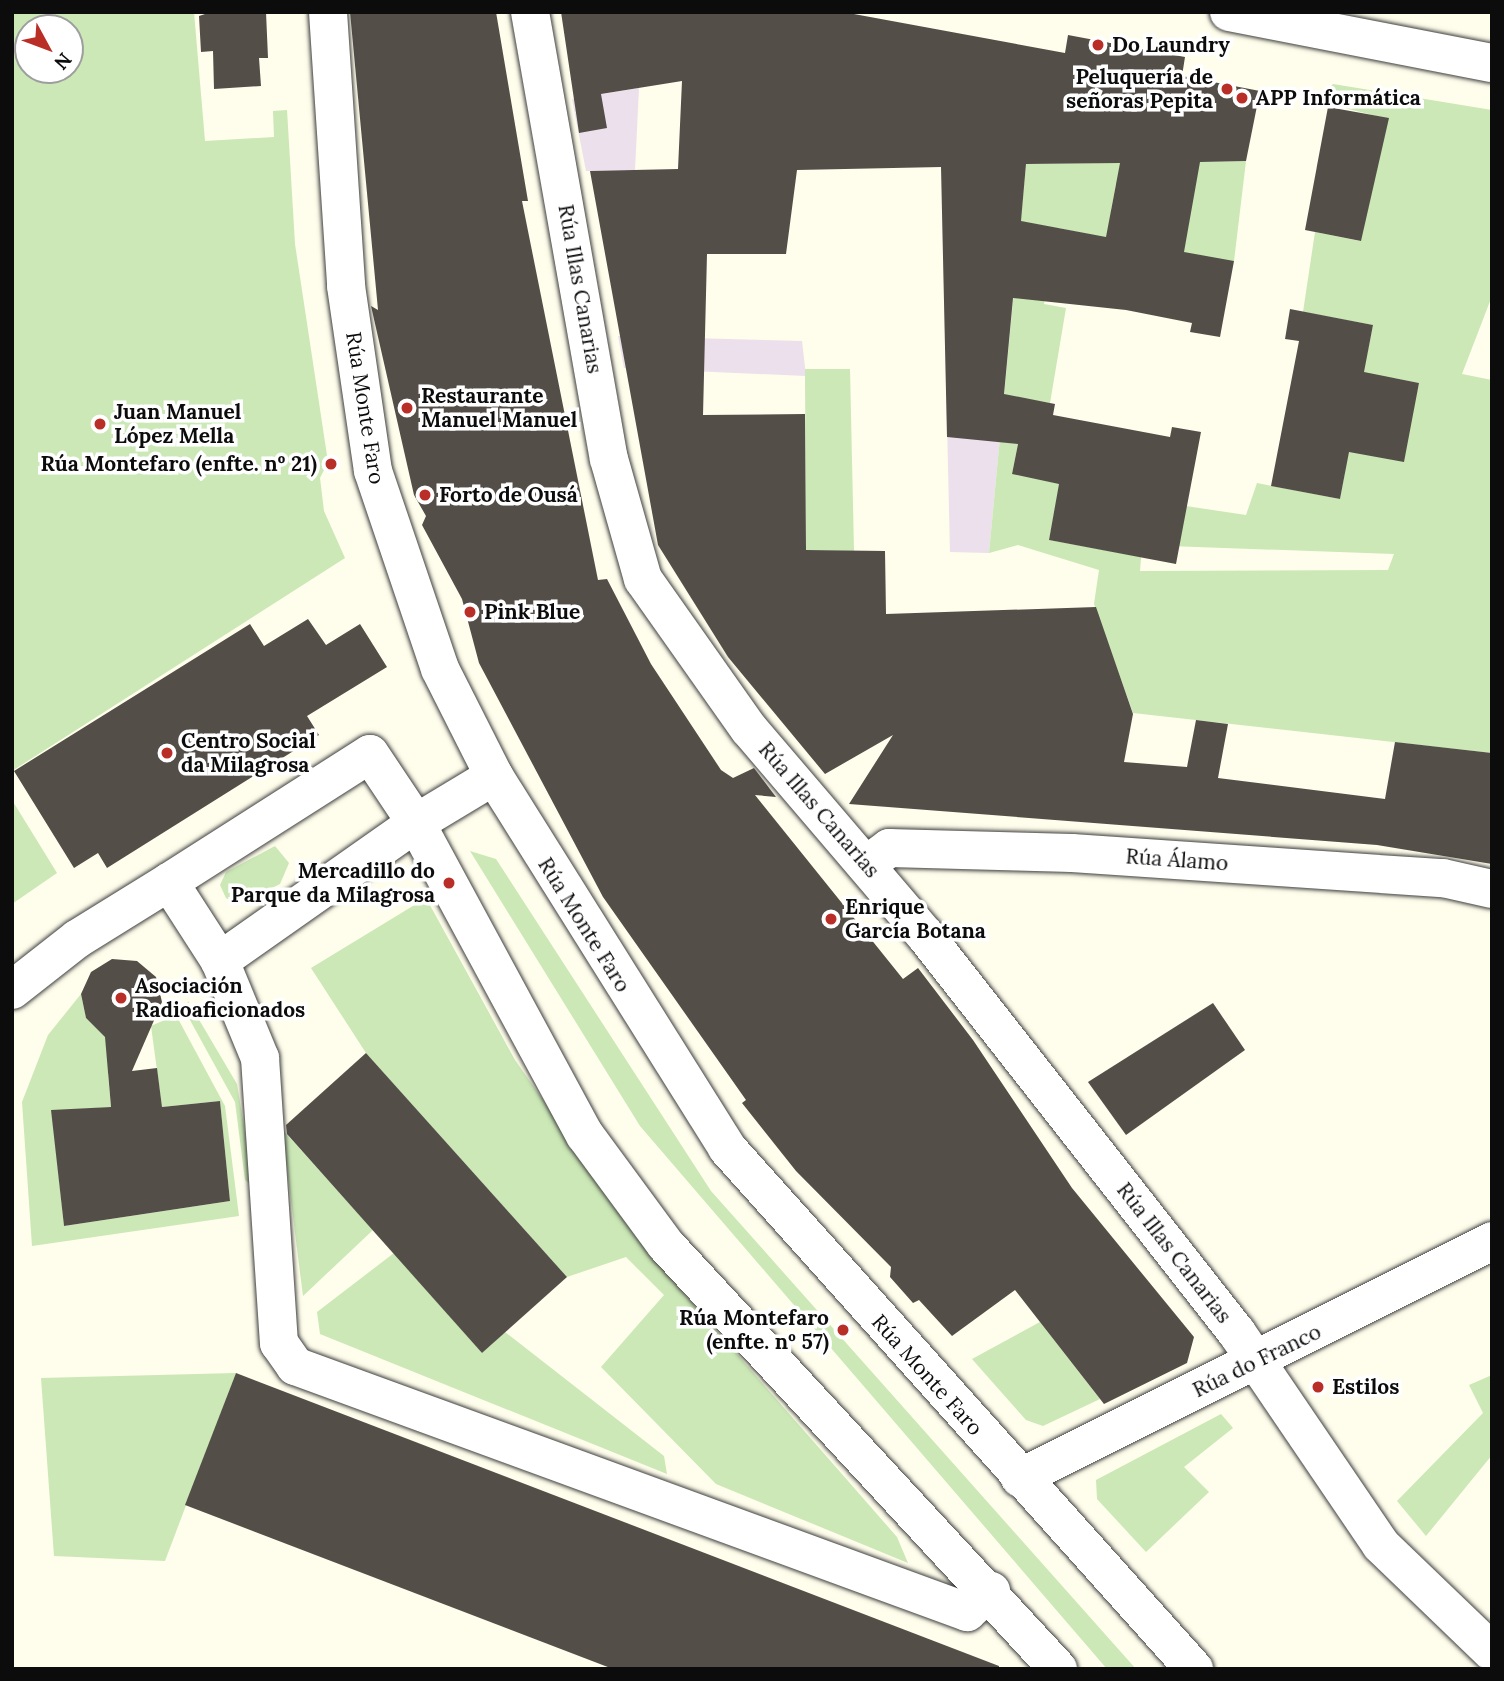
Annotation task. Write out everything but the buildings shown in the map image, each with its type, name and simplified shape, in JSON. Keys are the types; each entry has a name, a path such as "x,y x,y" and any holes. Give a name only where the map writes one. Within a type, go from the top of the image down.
{"street":[{"name":"Rúa Monte Faro","path":"328,12 346,286 373,471 440,668 494,776 727,1147 1020,1478 1194,1669"},
{"name":"Rúa Illas Canarias","path":"530,12 609,459 643,579 749,729 866,865 1257,1361 1381,1545 1492,1652"},
{"path":"1229,12 1492,63"},
{"path":"12,990 77,939 370,754 416,823 585,1135 664,1244 991,1591 1058,1669"},
{"path":"220,961 416,823 494,776"},
{"name":"Rúa Álamo","path":"866,865 889,848 1072,853 1443,878 1492,889"},
{"path":"169,882 220,961 260,1058 279,1343 295,1366 967,1612 991,1591"},
{"name":"Rúa do Franco","path":"1020,1478 1492,1241"}],"shaded area":[{"path":"639,88 635,170 586,171 572,99"},
{"path":"1026,164 989,553 950,552 942,203"},
{"path":"618,336 802,341 806,376 624,368"}],"green space":[{"path":"12,12 194,12 205,141 274,137 273,111 287,110 295,244 328,462 320,478 324,511 345,558 12,771"},
{"path":"1333,84 1492,110 1492,296 1462,374 1492,380 1492,753 1133,713 1094,604 1099,570 1018,545 989,553 1026,164 1246,161 1234,261 1173,261 1116,184 1111,210 1123,212 1116,250 1087,234 1058,228 1044,304 1066,308 1050,403 1027,399 1012,474 1073,477 1065,516 1054,514 1049,540 1126,554 1159,502 1246,515 1257,483 1340,499 1345,472 1332,469 1337,440 1401,461 1419,383 1394,378 1392,388 1349,380 1367,354 1373,325 1303,312 1315,232 1360,241 1388,119 1317,101","holes":["1142,545 1394,554 1388,570 1140,571"]},
{"path":"805,369 850,369 854,551 806,550"},
{"path":"12,800 57,873 12,904"},
{"path":"275,846 289,863 280,884 238,905 226,898 220,885 226,872"},
{"path":"470,851 496,859 711,1191 1136,1669 1107,1669 640,1126"},
{"path":"426,898 515,1060 660,1266 897,1537 908,1563 716,1484 601,1367 664,1295 626,1257 567,1277 366,1053 311,968"},
{"path":"81,994 86,1018 104,1035 118,1037 108,1074 111,1107 52,1111 64,1226 230,1201 220,1101 162,1107 151,1026 176,1015 225,1106 239,1216 32,1246 22,1102 48,1035"},
{"path":"188,1001 237,1084 254,1187 245,1180 235,1102 185,1011"},
{"path":"282,1129 373,1230 303,1296"},
{"path":"394,1253 482,1353 505,1332 664,1456 667,1474 320,1334 317,1312"},
{"path":"1040,1322 1100,1399 1043,1426 1026,1420 972,1359"},
{"path":"236,1373 165,1561 54,1556 41,1378"},
{"path":"1492,1375 1492,1455 1426,1536 1397,1501 1483,1413 1469,1385"},
{"path":"1221,1414 1233,1428 1184,1467 1209,1492 1146,1552 1097,1499 1096,1480"}],"place":[{"name":"Do Laundry","path":"1098,45"},
{"name":"Peluquería de señoras Pepita","path":"1227,89"},
{"name":"APP Informática","path":"1242,98"},
{"name":"Restaurante Manuel Manuel","path":"407,408"},
{"name":"Juan Manuel López Mella","path":"100,424"},
{"name":"Rúa Montefaro (enfte. nº 21)","path":"331,464"},
{"name":"Forto de Ousá","path":"425,495"},
{"name":"Pink Blue","path":"470,612"},
{"name":"Centro Social da Milagrosa","path":"167,753"},
{"name":"Mercadillo do Parque da Milagrosa","path":"449,883"},
{"name":"Enrique García Botana","path":"831,919"},
{"name":"Asociación Radioaficionados","path":"121,998"},
{"name":"Rúa Montefaro (enfte. nº 57)","path":"843,1330"},
{"name":"Estilos","path":"1318,1387"}]}
